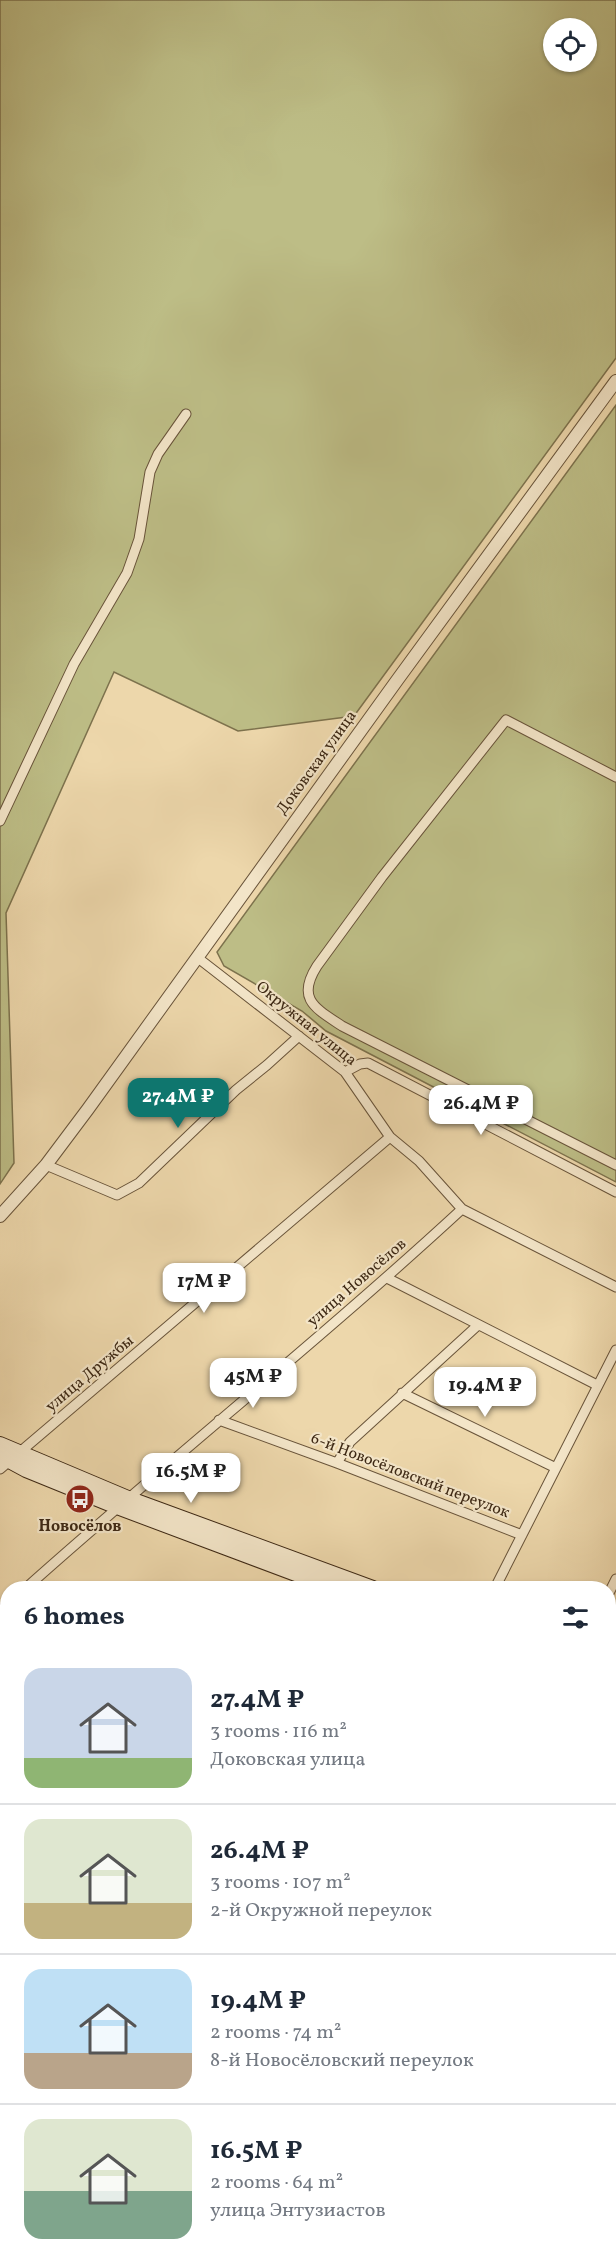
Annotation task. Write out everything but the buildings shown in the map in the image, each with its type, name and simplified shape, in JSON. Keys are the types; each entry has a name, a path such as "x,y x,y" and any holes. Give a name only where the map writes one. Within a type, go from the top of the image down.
{"main road":[{"path":"0,1444 7,1460 26,1470 117,1507 314,1581"},
{"path":"7,1460 128,1498 354,1581"}],"street":[{"name":"Доковская улица","path":"0,1216 46,1165 616,381"},
{"path":"0,821 74,664 127,573 139,539 150,472 158,454 186,414"},
{"path":"616,777 506,720 382,877 317,966 308,980 306,992 310,1001 321,1012 342,1026 616,1165"},
{"name":"Окружная улица","path":"198,957 345,1072 390,1137 419,1161 462,1209 616,1287"},
{"path":"46,1165 117,1195 139,1184 236,1090 299,1036"},
{"path":"345,1072 368,1062 616,1192"},
{"name":"улица Дружбы","path":"7,1460 390,1137"},
{"name":"улица Новосёлов","path":"34,1581 117,1507 387,1278 462,1209"},
{"path":"387,1278 477,1326 597,1385"},
{"path":"337,1463 350,1442 477,1326"},
{"path":"499,1581 616,1350"},
{"path":"402,1393 556,1468"},
{"name":"6-й Новосёловский переулок","path":"219,1420 522,1535"}],"green space":[{"path":"0,0 616,0 616,358 354,716 238,731 114,672 6,913 14,1163 0,1184"},
{"path":"616,405 616,1182 326,1031 302,1011 224,966 217,952"}],"place":[{"name":"Новосёлов","path":"80,1499"}]}
